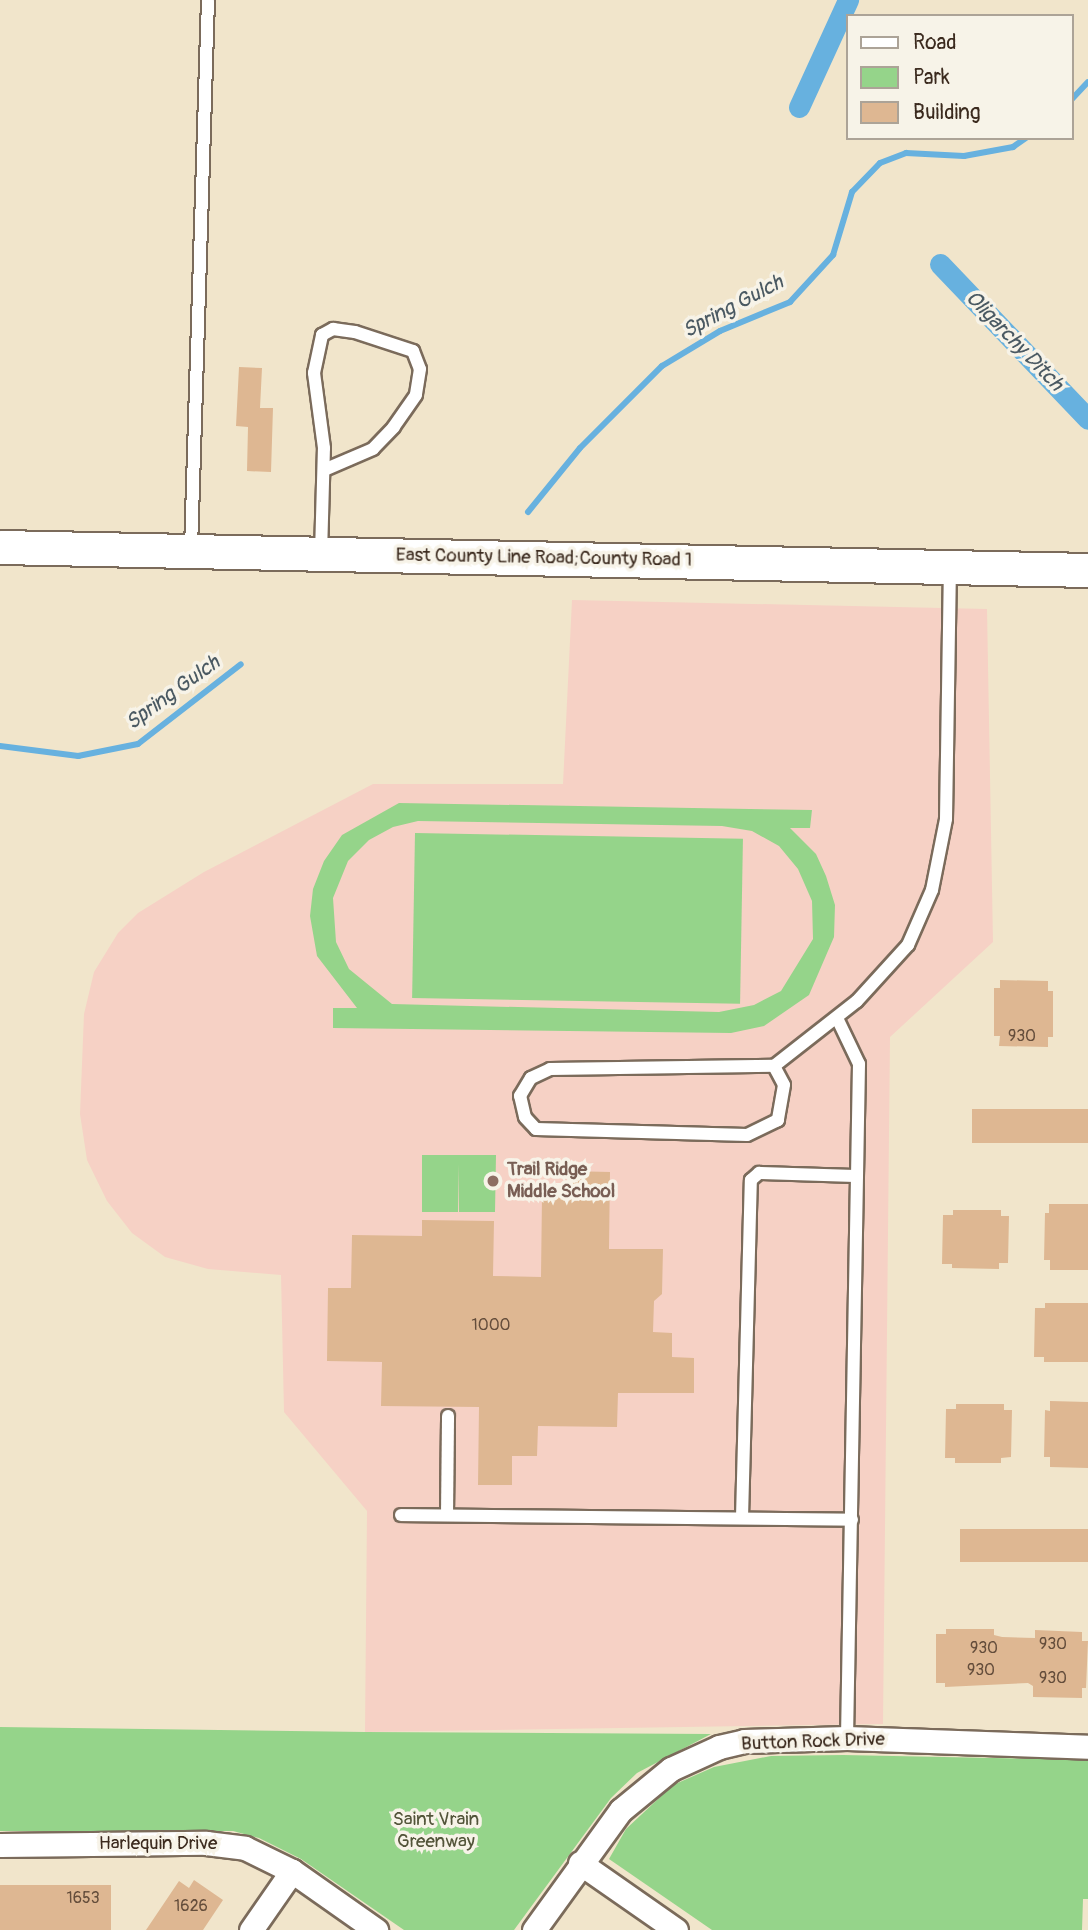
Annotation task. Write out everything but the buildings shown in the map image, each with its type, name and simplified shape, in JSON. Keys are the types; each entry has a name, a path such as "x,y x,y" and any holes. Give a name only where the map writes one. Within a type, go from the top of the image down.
{"main road":[{"name":"East County Line Road;County Road 1","path":"0,547 1088,570"}],"street":[{"name":"Button Rock Drive","path":"534,1930 580,1863 639,1793 691,1759 744,1741 846,1738 1088,1747"},
{"name":"Harlequin Drive","path":"0,1845 225,1844 245,1848 292,1871 376,1930"},
{"path":"580,1863 676,1930"},
{"path":"251,1930 292,1871"}],"lane":[{"path":"191,551 208,0"},
{"path":"321,554 324,471 314,373 322,335 333,329 355,332 413,351 420,369 416,395 394,427 373,449 324,471"},
{"path":"774,1066 784,1085 778,1120 747,1135 536,1129 525,1116 520,1096 531,1078 550,1069 774,1066 837,1018 908,945 941,858 950,567"},
{"path":"837,1018 859,1064 846,1738"},
{"path":"743,1518 751,1180 759,1173 857,1176"},
{"path":"447,1515 448,1416"},
{"path":"401,1515 852,1520"}],"shaded area":[{"name":"Trail Ridge Middle School","path":"572,600 987,609 993,942 890,1037 883,1724 365,1732 367,1511 284,1412 281,1275 208,1269 165,1257 132,1233 107,1201 87,1160 80,1114 84,1014 94,972 118,933 138,913 204,872 373,784 563,784"}],"green space":[{"path":"399,803 812,810 810,828 790,828 816,854 826,876 835,905 834,937 809,995 764,1026 731,1033 333,1028 333,1008 357,1008 317,956 310,916 313,889 324,861 342,835","holes":["418,821 722,826 752,831 779,846 798,869 812,901 813,939 781,991 754,1005 719,1012 392,1004 349,969 336,942 333,898 348,861 369,840 393,827"]},
{"path":"415,833 743,839 740,1004 412,998"},
{"path":"422,1155 496,1155 495,1212 459,1212 459,1164 458,1212 422,1212"},
{"name":"Saint Vrain Greenway","path":"0,1727 711,1734 637,1773 611,1798 514,1930 404,1930 301,1859 259,1838 233,1831 0,1831"},
{"path":"771,1756 1088,1760 1088,1899 1083,1899 1082,1930 712,1930 609,1859 626,1829 673,1785 714,1767"}],"waterway":[{"name":"Oligarchy Ditch","path":"799,107 848,0"},
{"name":"Spring Gulch","path":"1074,97 1088,82"},
{"name":"Spring Gulch","path":"528,512 580,448 662,366 720,331 790,302 833,255 852,192 880,163 906,153 964,156 1013,147 1023,140"},
{"name":"Oligarchy Ditch","path":"940,264 1088,419"},
{"name":"Spring Gulch","path":"0,746 78,756 138,744 241,664"}],"place":[{"name":"Trail Ridge Middle School","path":"493,1181"}]}
